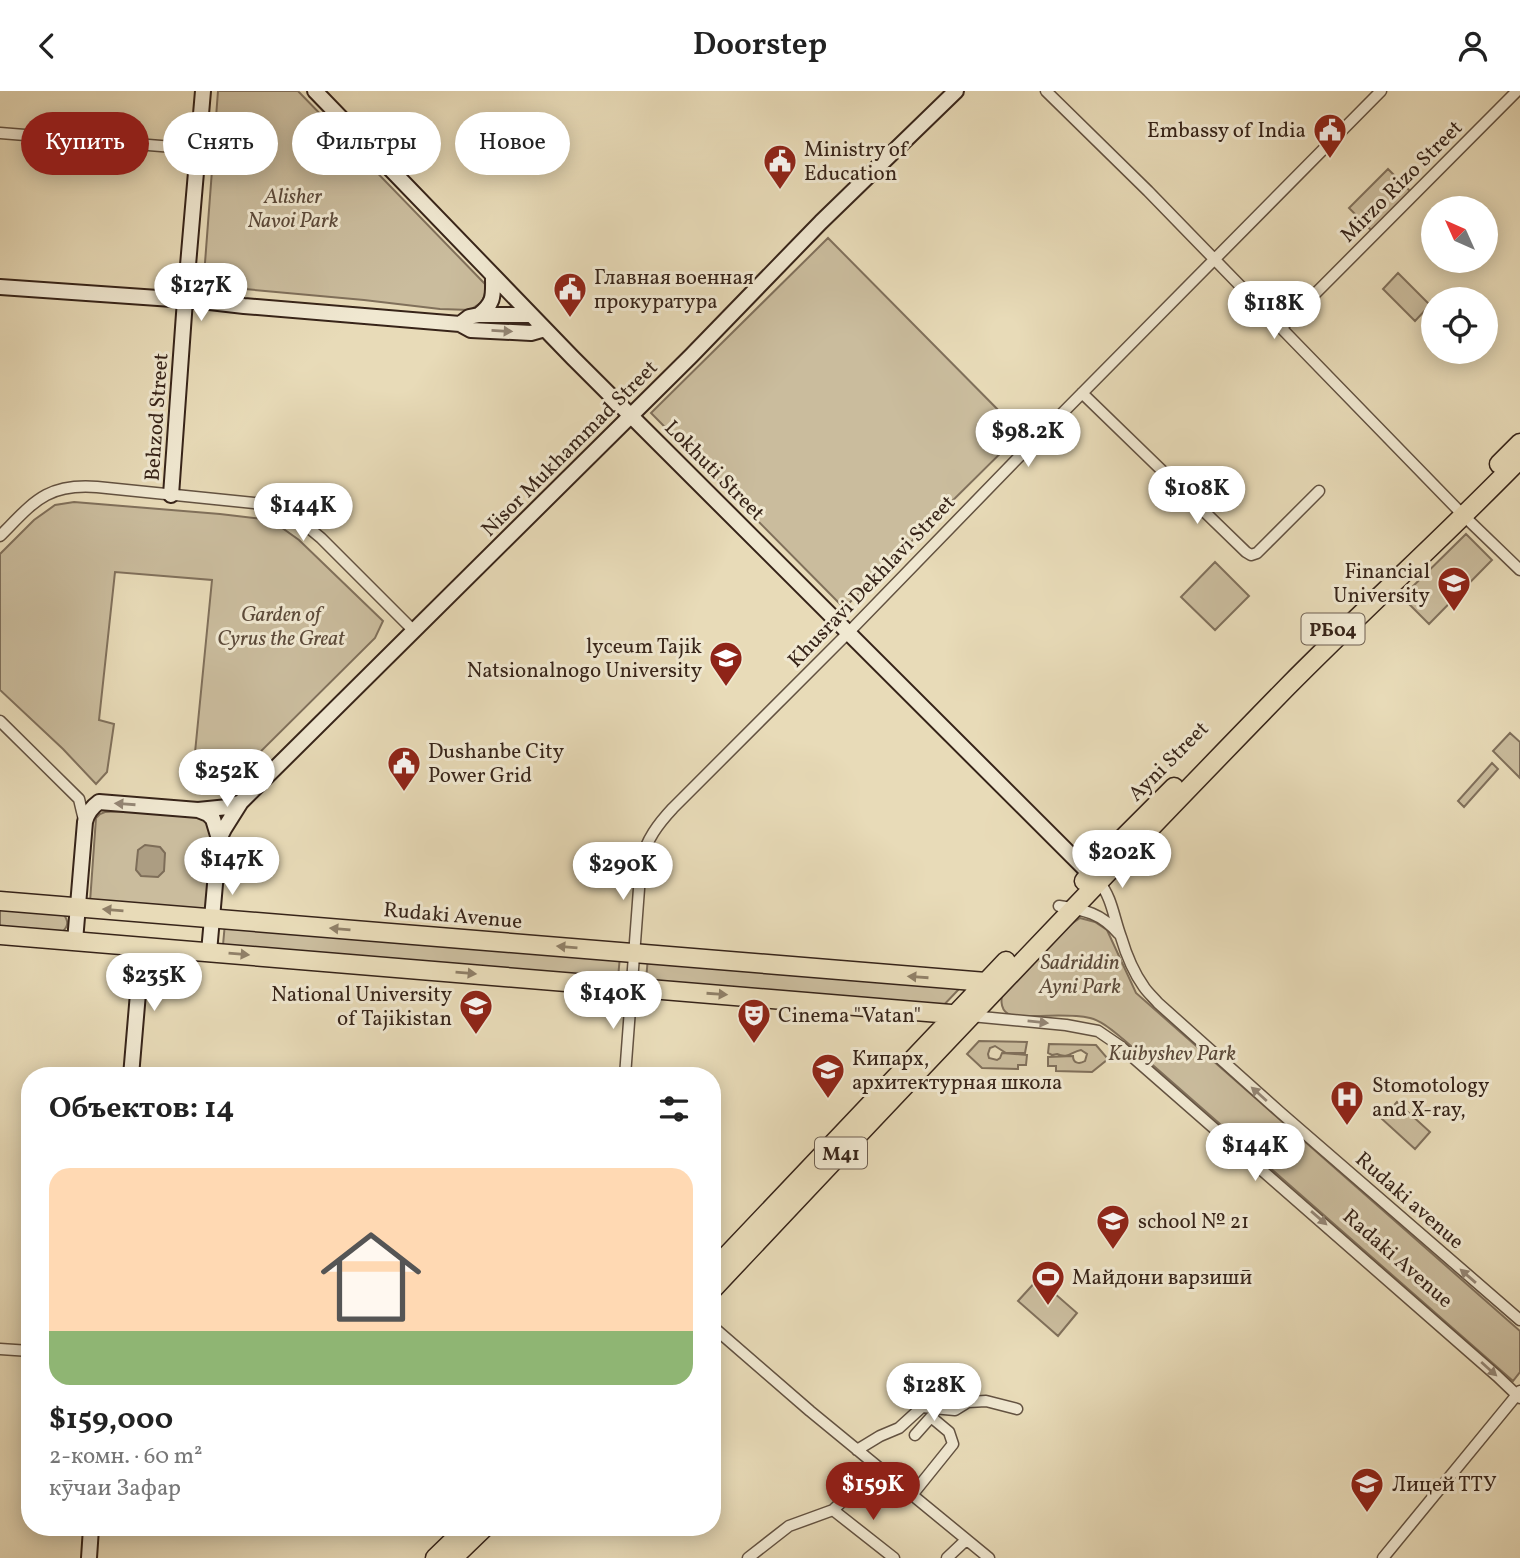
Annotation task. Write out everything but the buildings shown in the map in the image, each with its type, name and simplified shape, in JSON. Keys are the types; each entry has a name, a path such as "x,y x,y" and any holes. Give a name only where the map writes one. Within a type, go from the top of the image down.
{"highway":[{"name":"Ayni Street","path":"721,1280 839,1146 962,1015 986,982 1094,878 1105,856 1150,819 1460,511 1520,443"},
{"name":"РБ04","path":"1460,511 1520,459"},
{"name":"Rudaki Avenue","path":"0,901 986,982"},
{"name":"M41","path":"962,1015 1066,907"},
{"path":"0,935 962,1015"},
{"name":"Ayni Street","path":"721,1262 839,1146"},
{"path":"435,1558 458,1536"},
{"path":"453,1558 476,1536"}],"street":[{"name":"Behzod Street","path":"201,112 203,91"},
{"name":"Lokhuti Street","path":"315,91 530,314 1094,878"},
{"name":"Nisor Mukhammad Street","path":"209,952 219,839 241,802 631,415 830,213 956,91"},
{"path":"1046,91 1148,191 1520,570"},
{"name":"Khusravi Dekhlavi Street","path":"626,1067 641,862 654,830 1381,91"},
{"name":"Mirzo Rizo Street","path":"1282,327 1517,91"},
{"path":"0,133 163,146"},
{"name":"Behzod Street","path":"171,495 196,175"},
{"path":"479,315 489,307 494,296 493,276"},
{"path":"0,287 460,324 471,330 531,333 545,329"},
{"path":"460,324 469,317 479,315 530,314"},
{"path":"1082,393 1251,555 1257,553 1319,491"},
{"path":"0,536 36,501 59,489 77,486 281,508 321,538 414,631"},
{"path":"0,721 79,799 85,822"},
{"path":"79,799 198,810 228,807 241,802"},
{"path":"75,941 85,822 89,811 99,802"},
{"path":"198,810 213,819 219,839"},
{"name":"Rudaki avenue","path":"1094,878 1110,902 1120,935 1143,986 1158,1003 1281,1114 1520,1320"},
{"path":"1066,907 1098,915 1120,935"},
{"path":"132,1067 142,946"},
{"name":"Radaki Avenue","path":"962,1015 1066,1025 1098,1031 1120,1046 1519,1395"},
{"path":"721,1335 856,1450 989,1558"},
{"path":"0,1349 21,1350"},
{"path":"1383,1558 1519,1395"},
{"path":"856,1450 898,1428 922,1406 955,1410 968,1402 986,1401 1017,1409"},
{"path":"912,1495 953,1444 949,1432 930,1417 915,1435"},
{"path":"748,1558 789,1526 833,1510 878,1468"},
{"path":"833,1510 894,1558"},
{"path":"89,1558 90,1536"},
{"path":"947,1558 966,1539"}],"green space":[{"name":"Alisher Navoi Park","path":"218,91 298,91 318,112 292,112 292,175 379,175 485,284 482,302 470,310 440,309 211,286 204,276 212,175 278,175 278,112 216,112"},
{"path":"1388,169 1412,193 1373,232 1349,208"},
{"path":"828,238 1021,433 844,608 651,413"},
{"path":"1398,273 1421,296 1421,315 1415,321 1383,289"},
{"name":"Garden of Cyrus the Great","path":"74,502 271,520 299,540 383,621 375,638 226,786 192,783 212,580 115,572 99,720 114,724 107,772 96,784 0,690 0,554 34,520 55,505"},
{"path":"1466,534 1492,560 1429,624 1402,597"},
{"path":"1215,562 1249,596 1215,630 1181,597"},
{"path":"1510,733 1520,742 1520,778 1493,751"},
{"path":"1492,763 1498,769 1464,807 1458,801"},
{"path":"154,810 199,814 207,820 216,839 207,910 90,902 96,818 105,812"},
{"path":"0,905 60,911 67,924 62,932 0,928"},
{"name":"Kuibyshev Park","path":"1080,918 1095,922 1107,930 1136,993 1520,1331 1520,1372 1513,1381 1107,1027 1094,1019 1083,1017 1017,1016 1003,1009 1003,992 1067,927"},
{"path":"225,923 620,956 618,978 223,945"},
{"path":"648,957 960,988 940,1009 646,980"},
{"path":"979,1041 1027,1042 1025,1053 1006,1053 995,1046 990,1048 988,1054 989,1058 997,1060 1002,1053 1027,1055 1026,1065 1018,1065 1018,1069 982,1068 967,1054"},
{"path":"1049,1044 1096,1045 1108,1059 1092,1072 1056,1071 1056,1066 1048,1066 1048,1057 1073,1056 1074,1061 1079,1063 1085,1061 1087,1054 1081,1050 1067,1055 1052,1055 1048,1053"},
{"path":"1397,1102 1430,1132 1415,1149 1382,1119"},
{"name":"Майдони варзишӣ","path":"1038,1279 1077,1313 1058,1336 1018,1301"}],"shaded area":[{"path":"145,845 160,847 165,853 164,871 158,877 141,876 136,870 138,850"}],"place":[{"name":"Embassy of India","path":"1330,160"},
{"name":"Ministry of Education","path":"780,191"},
{"name":"Главная военная прокуратура","path":"570,319"},
{"name":"Financial University","path":"1454,613"},
{"name":"lyceum Tajik Natsionalnogo University","path":"726,688"},
{"name":"Dushanbe City Power Grid","path":"404,793"},
{"name":"National University of Tajikistan","path":"476,1036"},
{"name":"Cinema \"Vatan\"","path":"754,1045"},
{"name":"Кипарх, архитектурная школа","path":"828,1100"},
{"name":"Stomotology and X-ray,","path":"1347,1127"},
{"name":"school № 21","path":"1113,1251"},
{"name":"Майдони варзишӣ","path":"1048,1307"},
{"name":"Лицей ТТУ","path":"1367,1514"}],"park label":[{"name":"Sadriddin Ayni Park","path":"1080,974"}]}
